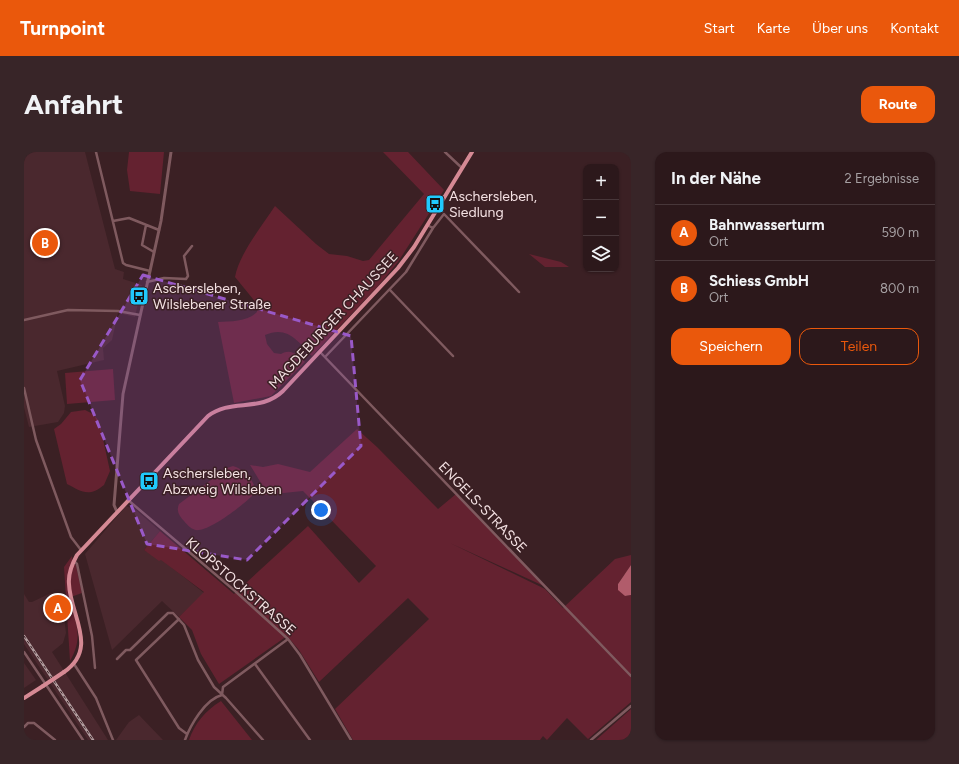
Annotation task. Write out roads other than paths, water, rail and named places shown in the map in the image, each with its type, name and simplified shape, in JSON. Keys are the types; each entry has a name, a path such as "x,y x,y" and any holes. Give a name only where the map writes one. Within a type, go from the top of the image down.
{"main road":[{"name":"MAGDEBURGER CHAUSSEE","path":"74,664 80,650 82,638 69,585 69,574 80,550 210,414 220,409 256,405 274,399 392,275 411,251 472,152"},
{"path":"24,698 74,664"}],"street":[{"path":"96,152 123,263 150,270"},
{"path":"117,512 114,505 121,404 159,228 171,152"},
{"path":"445,152 454,162 463,168"},
{"path":"325,357 390,290 411,265 433,228 444,214 519,292"},
{"path":"113,221 129,218 146,225 159,228"},
{"path":"146,225 142,245 154,252"},
{"path":"427,225 433,228"},
{"path":"148,282 164,278 186,279 188,276 184,256 192,246"},
{"path":"390,290 453,356"},
{"path":"24,320 68,310 118,311 140,315"},
{"name":"ENGELS-STRASSE","path":"320,352 631,676"},
{"path":"24,388 36,440 75,545 80,550"},
{"name":"KLOPSTOCKSTRASSE","path":"128,500 235,591 288,639 300,655 350,740"},
{"path":"74,561 77,564 92,636 95,668"},
{"path":"117,659 126,650 130,650 168,613 173,613 184,625 205,673 222,695 263,740"},
{"path":"179,619 136,660 179,728 187,734"},
{"path":"222,695 223,687 288,639"},
{"path":"24,652 83,740"},
{"path":"74,664 96,698 113,740"},
{"path":"255,664 280,696 291,715 310,740"},
{"path":"185,740 187,734 202,711 213,700 222,695"},
{"path":"591,740 631,706"},
{"path":"24,727 28,723 34,723 55,740"}],"railway":[{"path":"24,636 93,740"}],"place":[{"name":"Aschersleben, Siedlung","path":"435,204"},
{"name":"Schiess GmbH","path":"45,243"},
{"name":"Aschersleben, Wilslebener Straße","path":"139,296"},
{"name":"Aschersleben, Abzweig Wilsleben","path":"149,481"},
{"name":"Bahnwasserturm","path":"58,608"}]}
